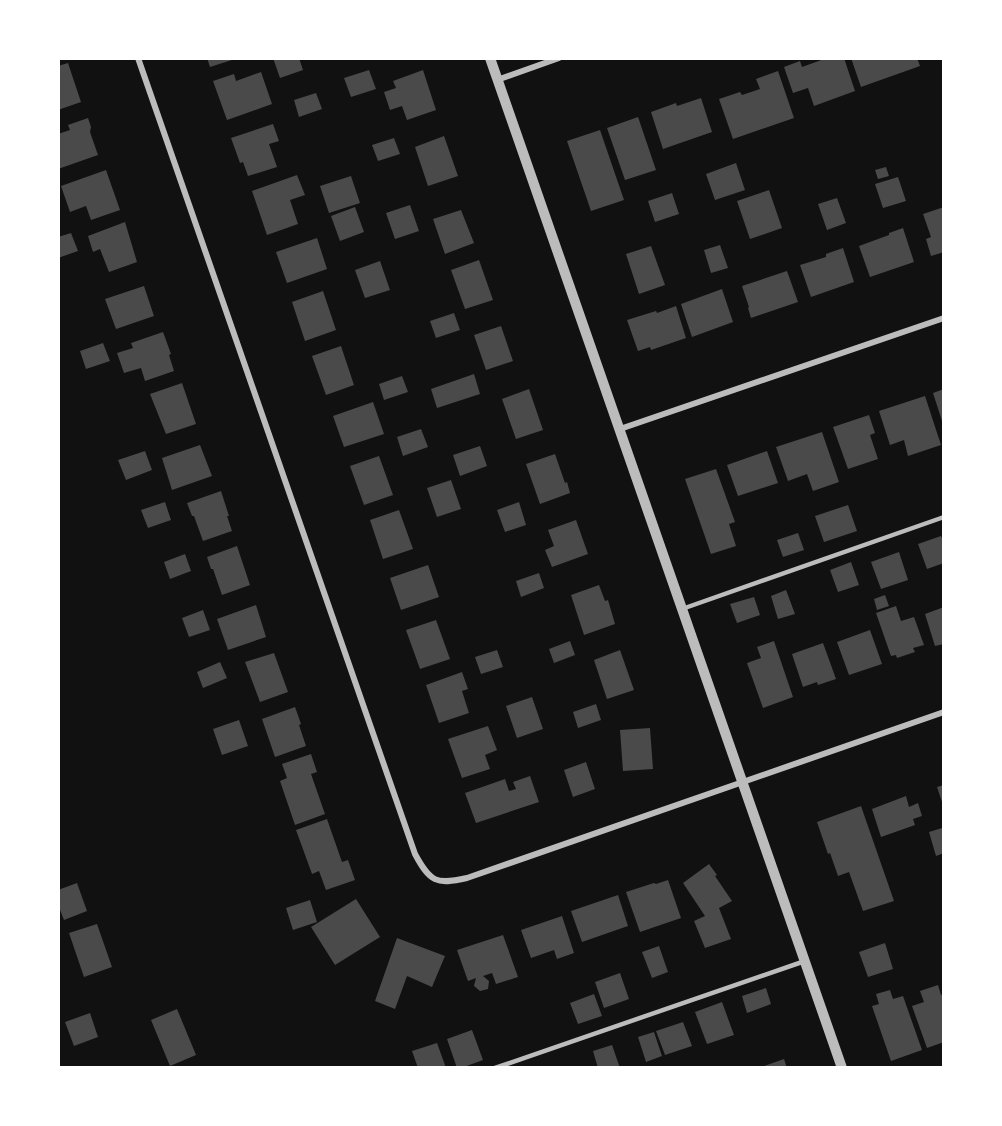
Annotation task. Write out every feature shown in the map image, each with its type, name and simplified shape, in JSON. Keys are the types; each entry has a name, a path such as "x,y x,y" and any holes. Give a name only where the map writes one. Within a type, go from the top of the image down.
{"street":[{"path":"138,58 415,854 425,872 432,878 443,882 467,878 944,712"},
{"path":"490,58 842,1068"},
{"path":"497,80 560,58"},
{"path":"620,429 944,318"}],"lane":[{"path":"682,609 944,517"},
{"path":"495,1068 805,961"}],"building":[{"path":"207,58 235,58 235,59 210,67"},
{"path":"273,58 299,58 303,70 280,78"},
{"path":"827,58 844,58 855,91 814,106 808,88 793,93 784,67 800,61 802,67"},
{"path":"851,58 917,58 920,66 861,87"},
{"path":"68,63 81,102 58,110 58,66"},
{"path":"369,70 376,89 351,97 344,78"},
{"path":"423,70 436,110 407,120 402,106 390,110 384,92 396,88 393,81"},
{"path":"778,71 794,118 733,139 719,99 740,92 742,95 760,89 756,79"},
{"path":"261,72 272,104 227,120 213,81 234,74 236,81"},
{"path":"316,93 322,109 299,117 294,100"},
{"path":"701,98 712,132 663,149 651,112 676,103 677,106"},
{"path":"638,117 656,170 625,180 607,128"},
{"path":"88,118 98,155 58,169 58,134 70,130 68,125"},
{"path":"273,124 279,141 269,144 277,167 248,176 243,162 240,163 231,138"},
{"path":"600,130 624,200 591,211 567,141"},
{"path":"444,136 458,176 428,186 415,147"},
{"path":"394,138 400,154 378,161 372,145"},
{"path":"736,163 745,190 715,200 706,174"},
{"path":"886,167 889,176 878,179 875,170"},
{"path":"106,170 120,210 91,220 86,206 70,212 61,186"},
{"path":"297,175 305,195 290,200 298,224 267,235 252,191"},
{"path":"351,176 360,203 329,213 320,186"},
{"path":"898,177 906,201 883,208 875,184"},
{"path":"769,190 782,228 750,239 737,201"},
{"path":"672,193 679,214 655,222 648,201"},
{"path":"837,198 846,223 827,230 818,204"},
{"path":"410,205 419,231 395,239 386,213"},
{"path":"355,207 364,232 340,241 331,216"},
{"path":"944,207 944,252 931,256 926,239 931,237 923,214"},
{"path":"461,210 474,243 445,254 433,219"},
{"path":"125,222 137,262 109,272 100,249 93,252 88,236"},
{"path":"903,228 914,262 870,277 859,246"},
{"path":"71,233 78,251 58,258 58,237"},
{"path":"317,238 327,269 287,283 276,252"},
{"path":"720,245 728,268 711,273 704,250"},
{"path":"651,246 665,285 639,294 626,254"},
{"path":"843,248 854,282 811,297 800,265 826,257 826,254"},
{"path":"479,260 493,300 465,309 451,270"},
{"path":"380,261 390,290 365,298 355,270"},
{"path":"787,271 798,302 751,318 742,286"},
{"path":"144,286 154,316 116,329 105,299"},
{"path":"722,289 733,322 692,337 681,304"},
{"path":"323,291 336,330 305,341 292,302"},
{"path":"676,306 686,338 651,350 650,347 638,351 627,320"},
{"path":"454,313 460,330 436,338 430,321"},
{"path":"501,326 513,361 486,370 474,335"},
{"path":"163,332 174,371 145,381 141,368 124,373 117,353 133,348 131,343"},
{"path":"103,343 110,361 86,369 80,351"},
{"path":"341,346 354,385 326,395 312,356"},
{"path":"474,374 480,394 437,408 431,389"},
{"path":"402,376 408,392 384,400 379,384"},
{"path":"182,383 196,424 166,434 150,394"},
{"path":"529,389 543,430 516,439 502,399"},
{"path":"944,389 944,424 943,424 933,393"},
{"path":"925,396 941,445 908,456 904,440 890,445 879,411"},
{"path":"373,402 384,434 344,447 333,416"},
{"path":"869,415 875,433 870,435 878,459 848,469 833,427"},
{"path":"421,429 428,447 403,456 397,437"},
{"path":"822,432 839,482 813,491 807,474 788,481 776,447"},
{"path":"200,445 212,476 172,490 162,458"},
{"path":"480,446 487,466 460,476 453,455"},
{"path":"145,451 152,470 126,480 118,460"},
{"path":"767,451 778,483 738,496 727,465"},
{"path":"555,454 570,493 540,504 526,464"},
{"path":"379,456 393,495 364,505 350,466"},
{"path":"716,469 735,522 729,524 736,546 711,554 685,479"},
{"path":"451,480 461,509 437,517 427,488"},
{"path":"221,491 232,531 203,541 187,503"},
{"path":"165,502 171,520 148,528 141,510"},
{"path":"519,502 526,525 505,532 497,510"},
{"path":"848,505 857,531 824,542 815,516"},
{"path":"399,510 413,549 383,559 370,520"},
{"path":"576,520 588,554 552,567 545,550 554,546 548,530"},
{"path":"798,533 804,550 783,557 777,540"},
{"path":"941,536 944,542 944,563 927,569 918,544"},
{"path":"237,546 250,585 222,595 207,557"},
{"path":"899,552 908,580 881,589 871,562"},
{"path":"185,554 191,571 170,579 164,562"},
{"path":"851,562 859,585 838,592 830,570"},
{"path":"428,565 439,597 401,610 390,578"},
{"path":"539,573 544,588 521,597 516,581"},
{"path":"599,585 605,601 608,600 615,624 584,635 571,595"},
{"path":"786,590 795,614 778,619 771,596"},
{"path":"885,595 889,606 877,610 874,599"},
{"path":"754,597 760,615 737,623 730,604"},
{"path":"256,605 266,637 228,650 217,619"},
{"path":"896,606 901,621 914,617 924,645 913,648 915,652 897,658 896,655 891,656 876,613"},
{"path":"944,607 944,644 935,646 925,614"},
{"path":"203,610 210,630 189,637 182,618"},
{"path":"436,620 450,659 420,669 406,630"},
{"path":"870,630 882,664 849,675 837,642"},
{"path":"570,641 575,655 554,663 549,649"},
{"path":"774,641 793,697 763,708 747,663 761,658 757,647"},
{"path":"823,643 836,679 803,687 792,654"},
{"path":"497,650 503,667 481,674 475,657"},
{"path":"620,650 634,690 607,699 594,660"},
{"path":"274,653 288,692 260,702 245,662"},
{"path":"220,662 227,678 203,688 197,672"},
{"path":"462,672 468,689 462,691 469,713 439,723 426,685"},
{"path":"532,697 543,729 517,738 506,706"},
{"path":"596,704 601,720 578,728 573,712"},
{"path":"295,707 306,746 275,757 262,719"},
{"path":"239,720 248,746 222,755 213,729"},
{"path":"488,726 497,750 485,755 490,769 462,778 448,739"},
{"path":"650,728 653,769 623,771 620,730"},
{"path":"311,754 317,772 311,774 325,814 295,825 280,781 287,778 282,764"},
{"path":"586,762 595,789 573,797 564,770"},
{"path":"530,776 539,802 476,823 465,793 505,779 509,791 516,789 513,782"},
{"path":"944,785 944,805 943,805 937,787"},
{"path":"906,796 909,807 918,803 922,816 913,819 915,825 881,837 872,809"},
{"path":"861,806 894,901 863,911 849,872 838,876 817,822"},
{"path":"327,819 342,862 348,860 355,880 326,890 319,871 312,874 296,830"},
{"path":"942,828 944,853 936,856 929,832"},
{"path":"709,864 732,901 719,908 731,939 705,948 694,921 705,916 683,883"},
{"path":"668,880 681,918 640,932 626,892"},
{"path":"77,883 87,911 64,920 58,905 58,890"},
{"path":"618,895 628,926 582,942 571,911"},
{"path":"356,899 380,937 335,965 311,927"},
{"path":"310,900 317,922 293,930 286,908"},
{"path":"562,916 574,953 557,959 554,950 531,958 521,930"},
{"path":"97,924 112,967 84,977 69,933"},
{"path":"503,935 518,977 496,984 492,973 483,976 489,981 488,989 480,991 474,986 476,978 468,981 457,950"},
{"path":"397,938 445,956 432,987 407,976 395,1009 375,1001"},
{"path":"885,943 893,969 868,977 859,952"},
{"path":"659,946 668,972 652,978 642,952"},
{"path":"620,973 629,999 604,1008 595,982"},
{"path":"938,985 941,995 944,994 944,1042 927,1048 912,1006 924,1002 920,991"},
{"path":"766,988 771,1004 747,1013 742,996"},
{"path":"890,990 893,999 903,996 922,1050 891,1061 872,1006 879,1004 876,994"},
{"path":"594,994 602,1016 578,1024 570,1003"},
{"path":"722,1002 734,1035 707,1044 695,1012"},
{"path":"177,1009 196,1055 170,1066 151,1020"},
{"path":"90,1013 98,1037 74,1046 65,1022"},
{"path":"683,1022 692,1046 665,1055 656,1031"},
{"path":"472,1030 483,1060 457,1068 447,1039"},
{"path":"654,1032 662,1056 646,1062 638,1037"},
{"path":"437,1043 446,1068 418,1068 412,1051"},
{"path":"612,1045 620,1068 598,1068 593,1051"},
{"path":"784,1059 787,1068 761,1068 761,1067"}]}
